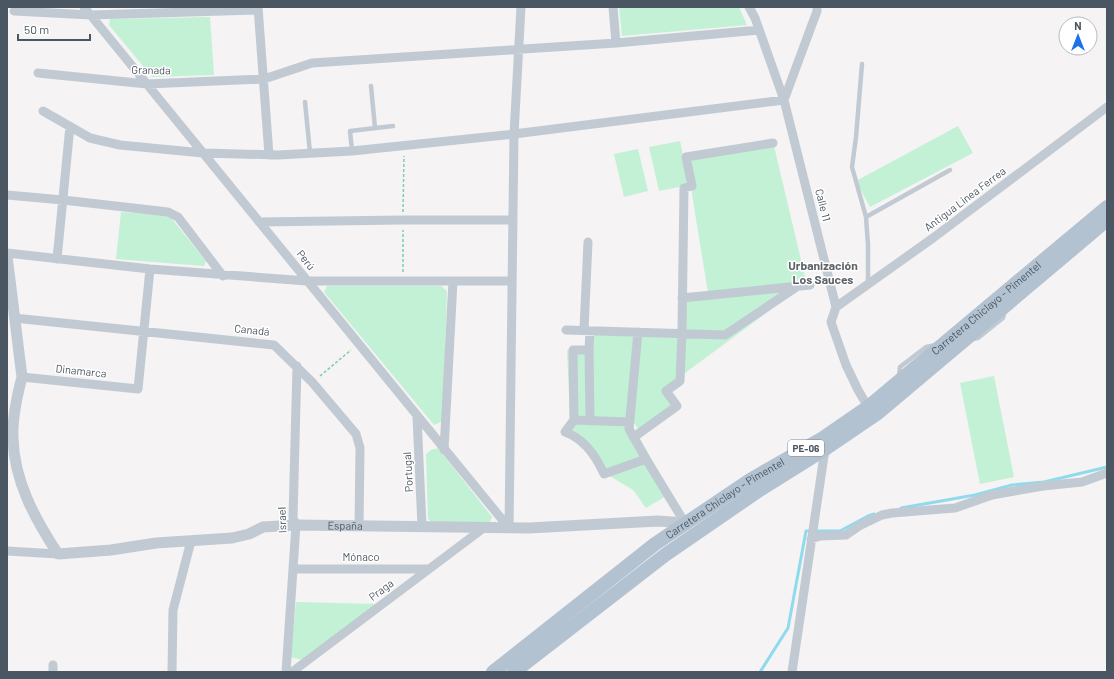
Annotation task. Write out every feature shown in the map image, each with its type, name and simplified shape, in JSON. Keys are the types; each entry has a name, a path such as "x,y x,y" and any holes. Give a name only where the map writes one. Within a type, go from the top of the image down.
{"main road":[{"name":"Carretera Chiclayo - Pimentel","path":"493,672 655,544 750,480 823,438 868,407 1107,207"},
{"name":"Carretera Chiclayo - Pimentel","path":"514,672 665,555 758,491 825,449 878,413 1107,220"},
{"path":"1087,238 1107,226"}],"street":[{"name":"Perú","path":"84,7 509,528"},
{"path":"509,528 514,134 521,7"},
{"path":"613,7 616,43"},
{"name":"Calle 11","path":"749,7 759,30 784,100 836,307 830,322 846,365 868,407"},
{"path":"43,111 90,138 120,145 203,153 269,155 352,151 404,146 514,134 784,100 817,11 817,7"},
{"path":"14,10 91,15 258,9 269,155"},
{"name":"Granada","path":"38,73 147,84 264,79 312,63 616,43 759,30"},
{"name":"Antigua Linea Ferrea","path":"836,307 933,238 1107,107"},
{"path":"57,259 70,126"},
{"path":"634,437 678,406 666,391 680,381 684,188 692,186 686,157 773,143"},
{"path":"7,195 168,212 178,217 223,276"},
{"path":"259,222 513,220"},
{"path":"588,242 587,331 589,350 590,421"},
{"path":"58,554 41,527 29,503 21,481 16,458 13,437 18,392 22,377 7,254 223,276 307,281 512,281"},
{"path":"145,331 150,269"},
{"path":"444,450 453,281"},
{"path":"682,298 810,285"},
{"path":"566,330 725,335 798,286"},
{"name":"Canadá","path":"14,318 274,345 312,382 356,434 360,448 359,526"},
{"name":"Dinamarca","path":"22,377 138,389 145,331"},
{"path":"638,332 629,429 685,524"},
{"path":"589,350 573,350 574,420 565,432 580,440 588,447 599,462 604,474 646,459"},
{"name":"Israel","path":"286,672 296,525 294,518 297,366"},
{"path":"574,390 590,390"},
{"name":"Portugal","path":"417,416 422,526"},
{"path":"574,420 630,422"},
{"path":"792,672 825,449"},
{"path":"811,537 846,535 859,526 882,515 955,508 992,496 1043,486 1082,482 1107,473"},
{"name":"España","path":"7,551 58,554 111,550 156,543 232,538 249,534 263,527 296,525 529,528 658,521 685,524"},
{"name":"Praga","path":"292,672 485,527"},
{"path":"172,672 174,610 191,541"},
{"name":"Mónaco","path":"293,569 429,569"}],"lane":[{"path":"862,64 852,167 866,217 868,284"},
{"path":"371,86 375,128"},
{"path":"305,102 310,153"},
{"path":"352,151 350,131 393,126"},
{"path":"866,217 950,170"}],"path":[{"path":"402,282 404,146"},
{"path":"312,382 358,344"}],"green space":[{"path":"619,7 739,7 747,25 622,36"},
{"path":"210,17 214,75 152,77 109,25 110,19"},
{"path":"958,126 973,153 870,207 856,181"},
{"path":"680,141 689,185 659,191 649,147"},
{"path":"774,146 806,281 708,293 686,157"},
{"path":"638,149 648,191 624,197 614,154"},
{"path":"121,212 167,215 172,219 206,261 204,266 116,259"},
{"path":"327,286 441,286 447,291 443,421 434,425 324,292"},
{"path":"785,290 792,294 662,390 673,406 639,431 632,419 570,419 567,350 593,350 594,334 684,337 685,300"},
{"path":"994,376 1014,477 980,484 960,383"},
{"path":"569,423 631,423 671,493 646,508 633,490 608,475 569,430"},
{"path":"438,448 492,517 490,522 486,525 431,522 428,519 426,454 431,450"},
{"path":"296,602 377,604 303,660 290,657"}],"waterway":[{"path":"901,508 975,495 1012,485 1044,482 1107,467"},
{"path":"760,672 788,628 806,531 840,531 874,514"}],"district":[{"name":"Urbanización Los Sauces","path":"823,273"}]}
